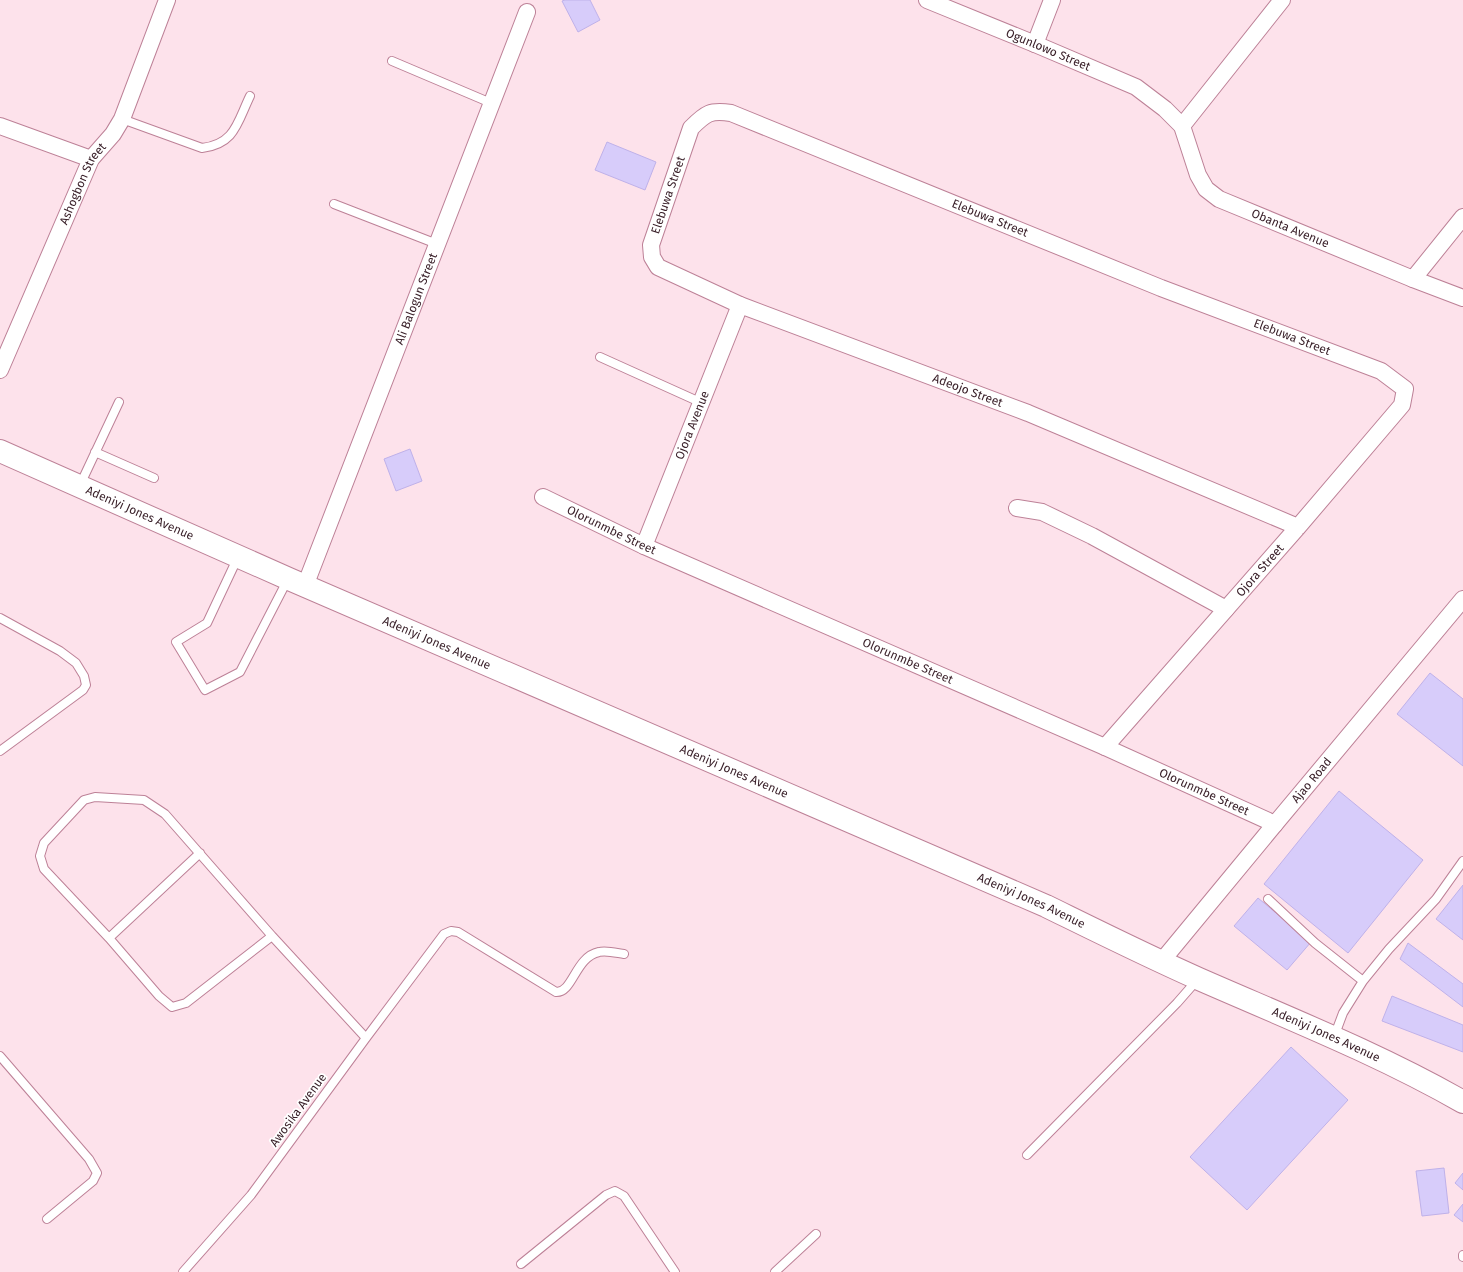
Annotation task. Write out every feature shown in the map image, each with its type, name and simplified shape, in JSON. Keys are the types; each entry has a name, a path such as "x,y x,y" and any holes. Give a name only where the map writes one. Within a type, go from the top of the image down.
{"street":[{"name":"Ashogbon Street","path":"0,370 91,159 113,134 122,119 167,0"},
{"name":"Ogunlowo Street","path":"927,0 1136,87 1164,109"},
{"path":"1035,44 1052,0"},
{"path":"1182,126 1282,0"},
{"name":"Ali Balogun Street","path":"297,582 437,244 527,12"},
{"name":"Obanta Avenue","path":"1164,109 1182,126 1198,175 1206,189 1219,199 1463,298"},
{"name":"Elebuwa Street","path":"651,245 692,128 703,116 716,111 731,113 1161,288 1381,371 1405,389"},
{"path":"0,126 91,159"},
{"path":"1414,279 1463,218"},
{"name":"Adeojo Street","path":"651,245 652,257 658,267 740,305 1028,413 1298,527"},
{"name":"Ojora Avenue","path":"644,546 740,305"},
{"name":"Ojora Street","path":"1105,747 1298,527 1402,405 1405,389"},
{"name":"Adeniyi Jones Avenue","path":"0,451 297,582 1046,906 1161,962 1334,1038 1435,1086 1463,1102"},
{"name":"Olorunmbe Street","path":"543,497 644,546 1105,747 1274,824"},
{"path":"1017,508 1042,512 1098,540 1226,609"},
{"name":"Ajao Road","path":"1161,962 1274,824 1463,599"}],"lane":[{"path":"392,61 491,104"},
{"path":"122,119 202,148 213,147 222,143 232,134 250,96"},
{"path":"334,204 437,244"},
{"path":"600,357 702,403"},
{"path":"80,486 119,402"},
{"path":"95,452 154,478"},
{"path":"238,556 207,623 176,642 205,690 240,672 297,582"},
{"path":"0,618 60,652 76,663 84,676 86,685 83,690 0,751"},
{"path":"272,936 186,1003 172,1007 159,996 109,938 44,869 40,856 44,843 84,800 95,796 144,800 165,814 272,936 366,1038"},
{"path":"109,938 200,854"},
{"path":"1334,1038 1343,1012 1363,981 1389,949 1436,899 1463,861"},
{"path":"1268,900 1315,943 1363,981"},
{"name":"Awosika Avenue","path":"183,1272 251,1195 444,934 451,931 458,932 560,993 566,989 578,967 588,958 599,952 624,954"},
{"path":"1027,1155 1199,979"},
{"path":"0,1056 90,1159 97,1173 93,1182 47,1219"},
{"path":"521,1264 606,1194 615,1191 624,1196 675,1272"},
{"path":"775,1272 816,1234"}],"building":[{"path":"590,0 600,20 578,32 562,1"},
{"path":"607,142 656,162 645,190 595,170"},
{"path":"410,449 422,481 396,491 384,459"},
{"path":"1430,673 1463,699 1463,766 1397,714"},
{"path":"1339,791 1423,860 1348,953 1264,884"},
{"path":"1463,885 1463,940 1436,919"},
{"path":"1258,898 1311,942 1287,970 1234,926"},
{"path":"1408,943 1463,984 1463,1007 1400,959"},
{"path":"1392,996 1463,1025 1463,1052 1382,1021"},
{"path":"1291,1047 1348,1100 1247,1210 1190,1157"},
{"path":"1444,1168 1449,1213 1422,1216 1416,1171"},
{"path":"1463,1173 1463,1190 1455,1183"},
{"path":"1463,1204 1463,1222 1454,1215"}]}
